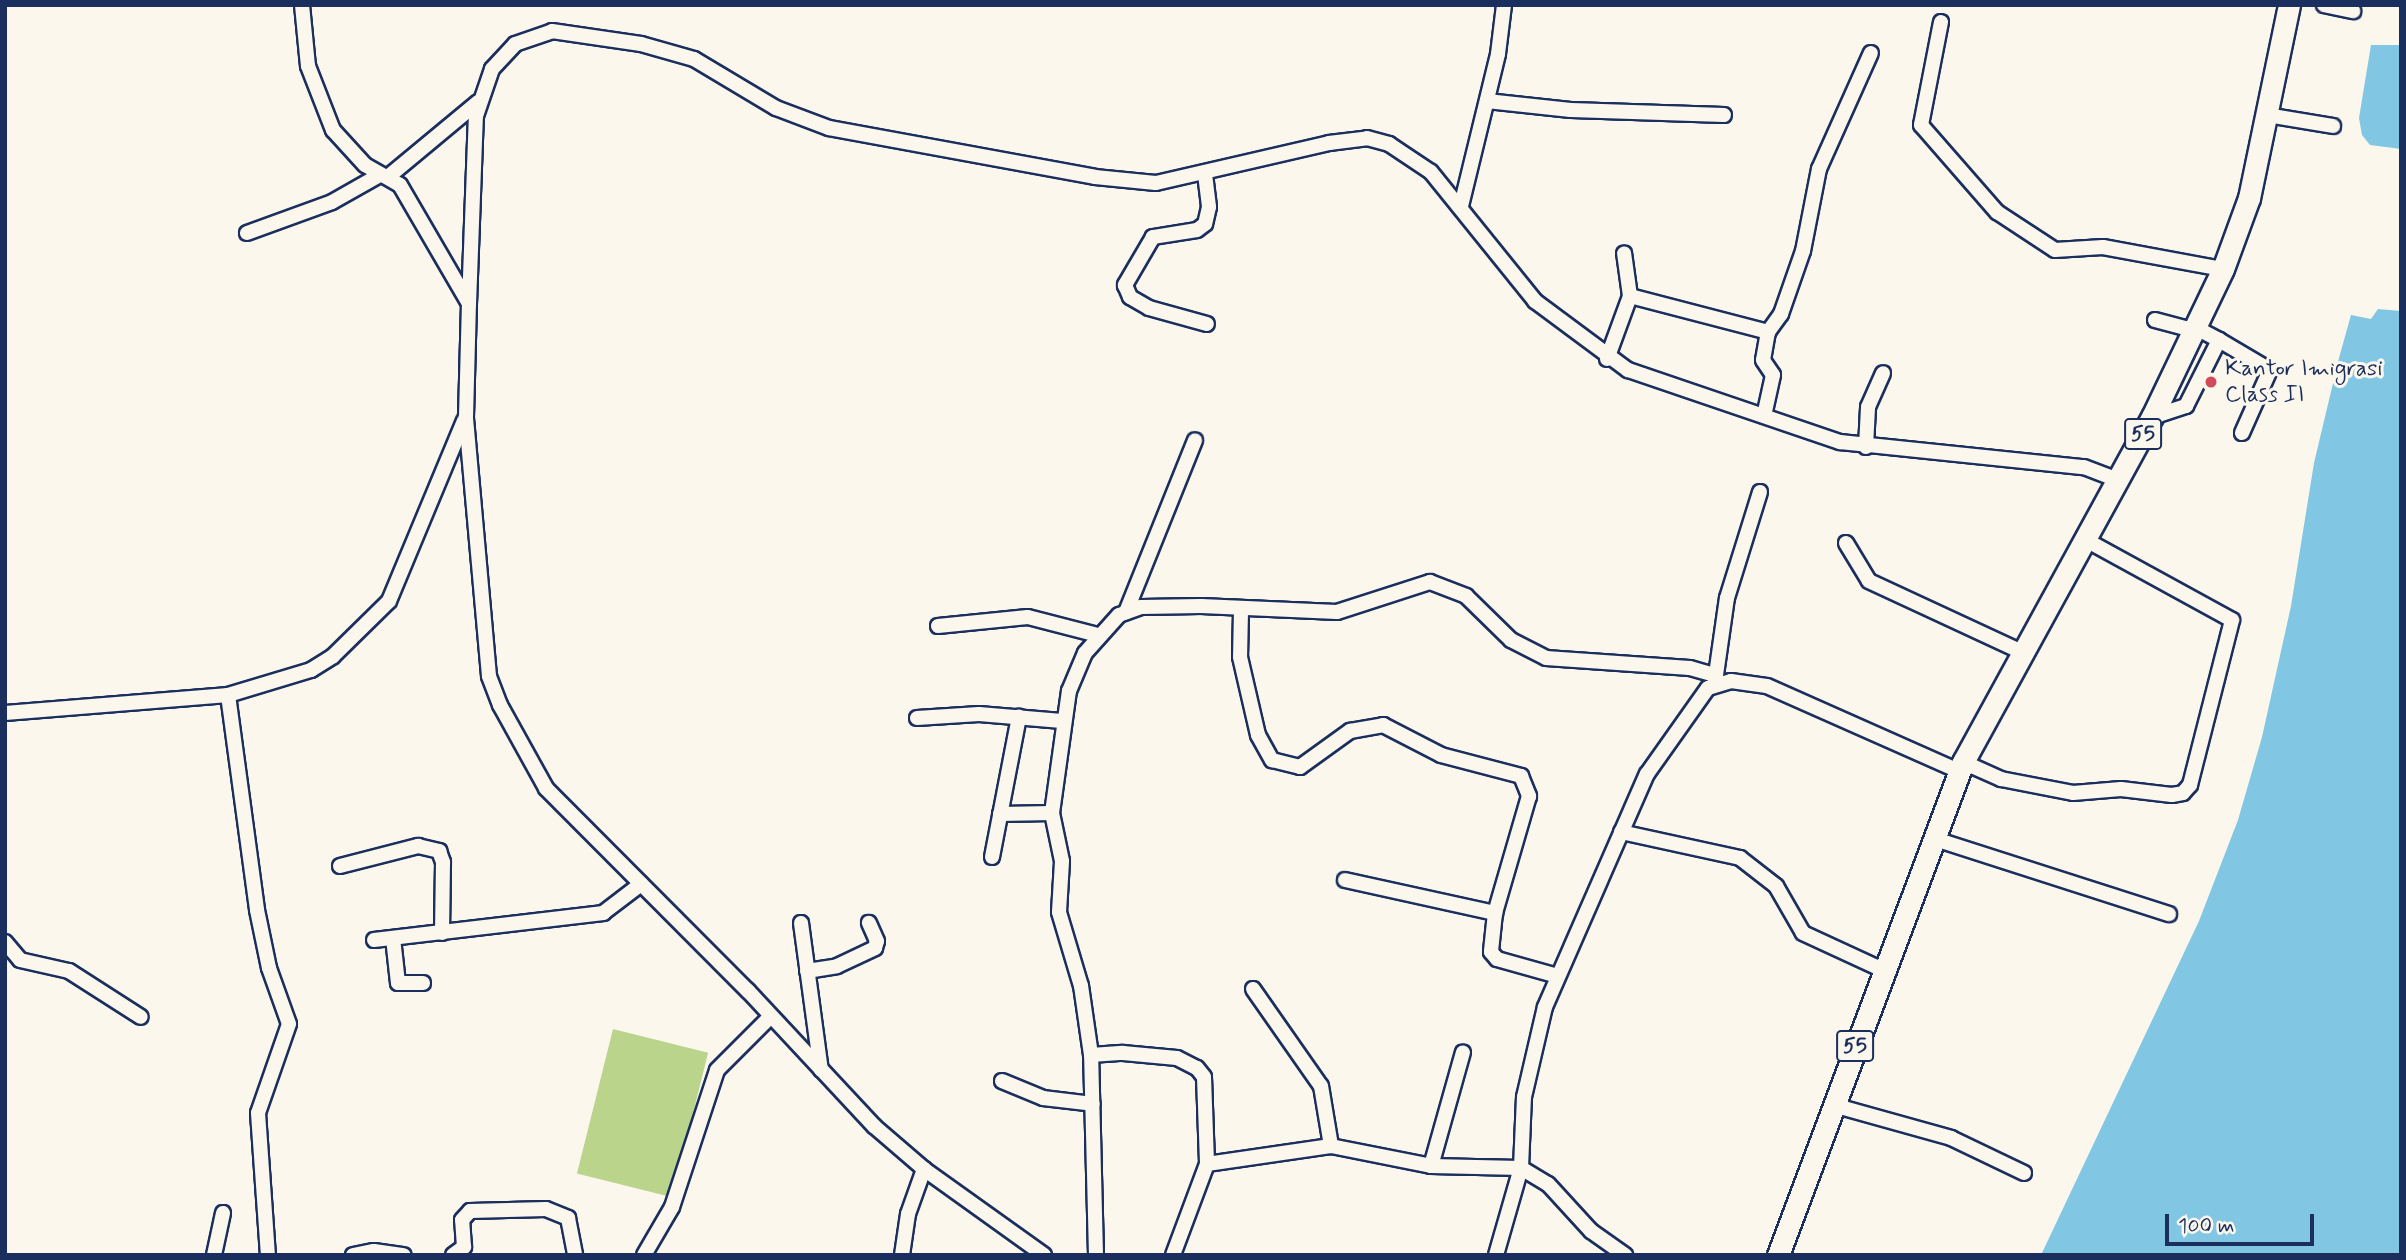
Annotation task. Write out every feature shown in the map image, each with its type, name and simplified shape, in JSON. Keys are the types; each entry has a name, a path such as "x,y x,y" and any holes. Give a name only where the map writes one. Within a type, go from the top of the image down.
{"highway":[{"name":"55","path":"1778,1255 1932,838 1961,767 2152,417 2223,269 2249,198 2290,5"}],"street":[{"path":"302,5 302,29 317,96 333,130 384,176 419,213 469,304"},
{"path":"1461,206 1486,100 1504,5"},
{"path":"2324,5 2353,11"},
{"path":"1941,22 1921,125 1997,212 2055,250 2104,247 2223,269"},
{"path":"1044,1255 924,1169 821,1070 546,788 492,685 466,417 469,304 478,102 492,69 515,44 542,32 564,32 641,44 694,59 800,119 864,137 1139,182 1205,174 1329,142 1367,138 1410,155 1461,206 1535,301 1607,359 1653,381 1866,447 2084,467 2118,480"},
{"path":"1765,416 1773,375 1763,360 1768,332 1781,314 1803,251 1819,169 1871,53"},
{"path":"1486,100 1571,110 1724,115"},
{"path":"247,233 332,202 384,176 478,102"},
{"path":"2267,115 2333,126"},
{"path":"1205,174 1209,208 1205,224 1198,230 1153,237 1125,285 1130,297 1149,308 1207,324"},
{"path":"1607,359 1630,296 1625,253"},
{"path":"1630,296 1768,332"},
{"path":"2155,320 2194,329 2219,340 2270,370 2242,433"},
{"path":"2152,417 2186,406 2219,340"},
{"path":"1866,447 1868,407 1883,373"},
{"path":"5,713 228,695 311,670 358,635 389,601 466,417"},
{"path":"1096,1255 1091,1055 1081,986 1059,912 1062,861 1052,813 1062,722 1076,670 1098,635 1125,612 1195,440"},
{"path":"1496,1255 1521,1168 1530,1062 1558,976 1647,774 1715,679 1727,598 1760,492"},
{"path":"1125,612 1201,606 1241,611 1348,611 1430,582 1466,596 1511,640 1546,657 1690,668 1715,679 1767,686 1961,767 2001,779 2073,793 2137,790 2172,795 2183,793 2190,785 2233,623 2217,610 2086,540"},
{"path":"1846,542 1869,581 2022,652"},
{"path":"1241,611 1240,657 1258,735 1272,760 1300,767 1350,732 1383,725 1441,755 1512,772 1526,782 1529,796 1495,914 1490,947 1497,959 1558,976"},
{"path":"938,626 1028,617 1098,635"},
{"path":"228,695 257,910 269,968 289,1024 258,1113 268,1255"},
{"path":"917,718 1019,718 1062,722"},
{"path":"992,857 1019,718"},
{"path":"1000,814 1052,813"},
{"path":"1621,832 1740,858 1776,886 1803,933 1883,970"},
{"path":"1932,838 2169,914"},
{"path":"340,866 418,846 439,851 443,857 442,933"},
{"path":"1345,880 1495,914"},
{"path":"374,940 603,913 641,884"},
{"path":"801,923 817,1020 821,1070"},
{"path":"807,971 837,966 875,948 876,938 869,923"},
{"path":"393,938 397,983 424,983"},
{"path":"5,942 20,960 69,971 141,1017"},
{"path":"1253,989 1321,1086 1331,1146"},
{"path":"644,1255 672,1207 717,1070 726,1056 771,1016"},
{"path":"1431,1166 1463,1052"},
{"path":"1091,1055 1164,1054 1197,1068 1204,1077 1208,1105 1207,1164 1172,1255"},
{"path":"1002,1081 1043,1098 1093,1104"},
{"path":"1833,1105 1951,1138 2024,1173"},
{"path":"1207,1164 1331,1146 1431,1166 1521,1168 1548,1184 1591,1231 1625,1255"},
{"path":"902,1255 908,1214 924,1169"},
{"path":"453,1255 464,1247 462,1220 470,1211 546,1209 568,1218 575,1255"},
{"path":"214,1255 223,1213"},
{"path":"354,1255 404,1255"}],"green space":[{"path":"613,1029 708,1053 672,1197 577,1174"}],"water":[{"path":"2371,45 2401,45 2401,149 2370,145 2362,135 2359,118"},
{"path":"2378,309 2401,311 2401,1255 2041,1255 2199,921 2238,820 2262,737 2291,606 2314,463 2339,358 2351,315 2371,319"}],"place":[{"name":"Kantor Imigrasi Class II","path":"2211,382"}]}
